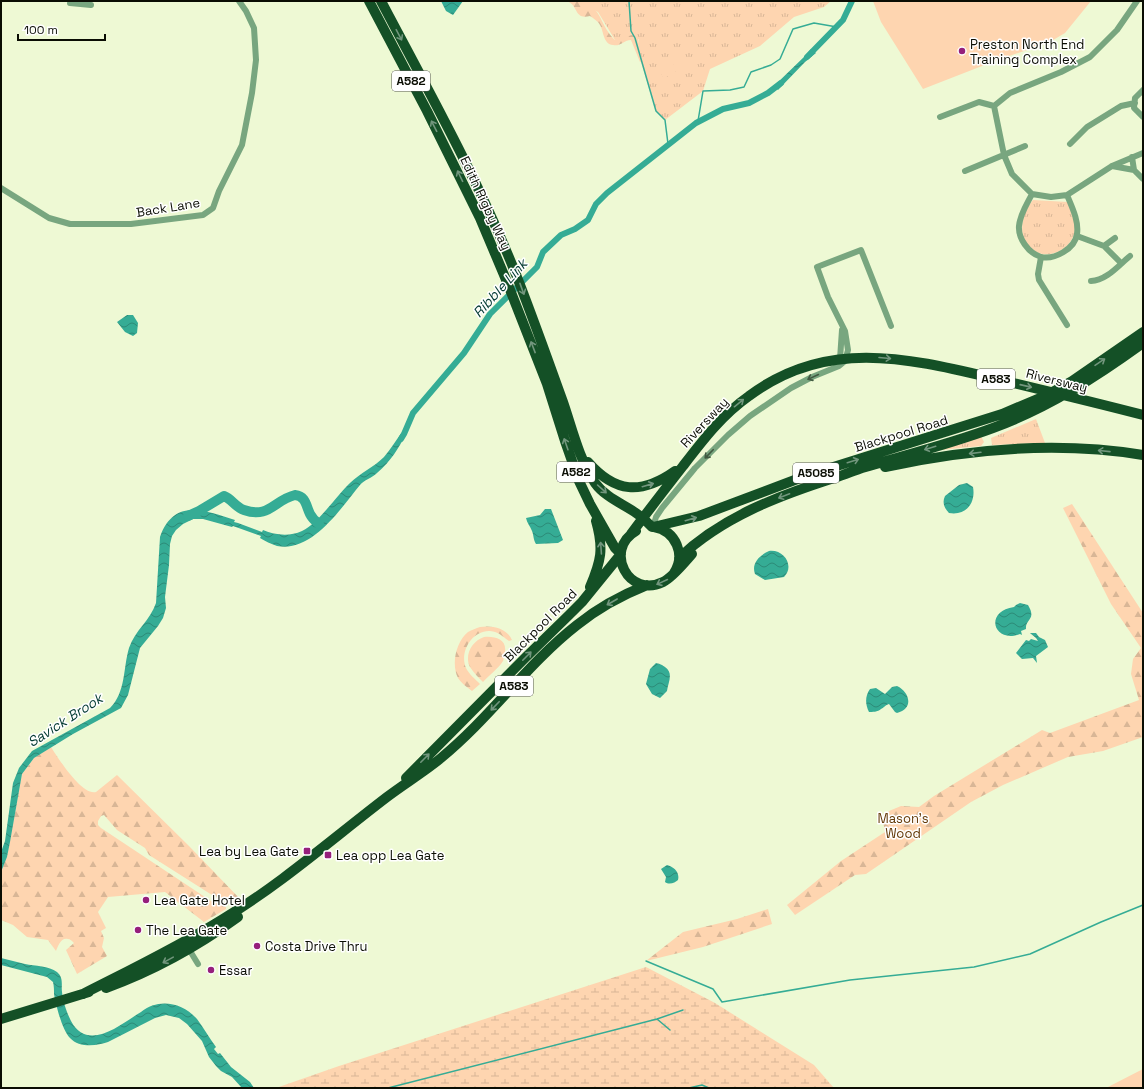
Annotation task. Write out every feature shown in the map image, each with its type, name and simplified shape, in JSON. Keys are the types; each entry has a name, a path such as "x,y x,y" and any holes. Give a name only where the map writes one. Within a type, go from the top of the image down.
{"highway":[{"name":"Edith Rigby Way","path":"369,1 480,218 551,380 580,452 596,484 652,527"},
{"name":"Edith Rigby Way","path":"381,1 461,152 498,229 518,278 551,380 565,441 579,481 615,548 621,554"},
{"name":"Blackpool Road","path":"652,527 699,516 808,476 1002,414 1025,405 1072,381 1143,332"},
{"name":"Blackpool Road","path":"679,558 703,537 736,518 779,497 860,468 988,430 1040,408 1084,384 1143,343"},
{"name":"Riversway","path":"631,534 703,439 726,415 755,391 782,376 820,362 843,359 876,358 930,363 1143,415"},
{"path":"860,468 873,470 921,459 981,452 1036,448 1072,447 1143,455"},
{"path":"580,452 605,478 614,483 632,488 642,487 661,481 685,463"},
{"path":"586,598 597,572 601,554 599,532 590,504"},
{"path":"674,573 677,568 679,558 678,547 672,537 664,530 652,527 641,528 631,534 624,543 621,554 622,565 627,575 636,582 647,585 662,583 674,573 706,541 736,518"},
{"name":"Blackpool Road","path":"388,796 586,598 621,554"},
{"name":"Blackpool Road","path":"1,1019 79,995 186,945 280,881 388,796 436,762 466,736 538,661 575,626 612,601 647,585"}],"street":[{"name":"Back Lane","path":"1,188 50,218 70,224 131,224 203,215 213,208 242,145 252,92 256,60 254,28 246,11 239,1"},
{"path":"994,106 1010,93 1061,72 1090,57 1117,30 1137,1"},
{"path":"70,3 80,2 91,5"},
{"path":"1143,90 1135,98 1134,108 1143,117"},
{"path":"940,117 980,102 994,106"},
{"path":"1070,144 1088,127 1121,106 1135,103"},
{"path":"994,106 1004,155 1012,174 1032,194 1051,197 1067,195 1112,166 1143,153"},
{"path":"965,171 1025,146"},
{"path":"1132,157 1134,170 1143,180"},
{"path":"1112,166 1134,170"},
{"path":"1032,194 1021,217 1019,227 1020,234 1026,247 1041,257 1058,255 1070,247 1077,236 1077,224 1067,195"},
{"path":"1077,236 1104,246 1120,263"},
{"path":"1104,246 1114,238"},
{"path":"843,359 848,350 845,331 828,297 816,267 862,250 891,326"},
{"path":"1091,281 1102,278 1130,256"},
{"path":"1041,257 1038,274 1039,280 1067,325"},
{"name":"Riversway","path":"652,527 659,512 695,468 728,435 770,401 812,377 839,366 844,363 843,359"},
{"path":"659,512 664,520 669,524"},
{"path":"186,945 198,964"}],"green space":[{"path":"567,1 588,4 594,8 615,40 632,35 638,37 641,62 631,40 618,45 610,44 607,42 598,22 590,16 581,16 571,3"},
{"path":"577,1 831,1 824,7 794,17 760,46 710,69 703,91 665,120 656,111 641,62 638,47 639,39 615,40 598,12"},
{"name":"Preston North End Training Complex","path":"873,1 1091,1 1065,33 1048,43 1000,59 923,89 881,22"},
{"path":"678,58 687,58 678,70 663,79 661,73 670,69"},
{"path":"1033,200 1068,202 1075,226 1072,240 1062,250 1056,253 1043,254 1036,252 1029,247 1025,241 1022,227 1023,220 1025,212"},
{"path":"1036,419 1045,443 992,445 991,438"},
{"path":"981,436 984,442 981,446 930,451"},
{"name":"Mason's Wood","path":"1072,504 1143,613 1143,737 1103,751 1068,757 1003,785 971,802 866,874 855,875 795,915 787,905 841,861 885,832 883,821 889,811 901,806 919,807 934,796 1042,730 1050,733 1139,700 1131,674 1133,659 1141,648 1111,604 1063,508"},
{"path":"489,626 499,628 507,633 512,640 509,641 498,633 490,631 478,634 469,643 464,655 464,662 470,674 480,684 472,691 458,678 455,660 460,641 468,632 480,627"},
{"path":"484,637 492,637 502,641 505,652 503,661 499,667 483,682 470,667 468,658 470,649 473,645"},
{"path":"51,747 77,782 90,792 96,792 117,775 241,900 232,905 227,900 212,895 149,855 145,848 117,830 104,815 101,816 98,821 98,825 101,828 211,901 226,907 226,909 204,922 165,892 108,897 98,912 106,928 101,931 104,938 102,947 107,956 77,974 66,950 74,943 71,940 63,939 56,951 48,940 27,937 13,925 1,920 1,872 7,857 22,774 34,758"},
{"path":"768,909 772,924 703,947 646,961 683,932 737,919"},
{"path":"646,967 715,1003 814,1065 834,1088 276,1088 339,1066"},
{"path":"1143,1069 1143,1088 1106,1088"}],"water":[{"path":"441,1 463,1 453,15 446,11"},
{"path":"811,49 816,53 805,62 778,90 774,86"},
{"path":"127,315 133,315 138,323 137,333 133,336 125,332 117,322"},
{"path":"402,432 406,434 397,450 386,464 375,475 362,483 324,527 314,536 302,543 290,546 277,546 260,538 261,536 233,526 232,527 203,519 193,519 183,524 176,530 172,536 170,544 165,597 166,608 163,618 158,626 140,648 128,695 121,708 73,734 34,758 22,774 7,857 1,872 1,852 5,841 13,783 19,768 32,751 110,708 119,695 129,648 156,603 160,537 166,525 173,516 191,510 201,511 235,520 234,522 262,532 263,530 282,535 297,533 315,522 350,483 384,457"},
{"path":"967,483 973,487 974,493 971,503 965,510 949,513 944,505 945,496 959,485"},
{"path":"545,509 551,509 563,540 558,543 536,544 534,541 532,531 526,518 540,515"},
{"path":"769,551 779,553 786,559 788,568 784,577 765,580 755,574 755,563 762,555"},
{"path":"1020,603 1028,605 1031,614 1026,629 1021,631 1022,635 1003,635 998,631 996,626 998,614"},
{"path":"1030,633 1036,633 1039,637 1045,640 1048,647 1036,656 1037,663 1033,658 1022,659 1016,653 1026,640 1029,641 1031,639 1038,641"},
{"path":"656,663 668,669 670,675 667,691 660,698 652,694 646,684 650,669"},
{"path":"897,686 905,692 907,696 908,704 906,708 897,713 889,704 878,711 869,712 866,700 870,689 876,688 885,694 892,687"},
{"path":"667,865 672,867 677,872 678,880 674,883 665,882 666,877 661,869"},
{"path":"1,958 46,967 57,972 61,979 65,1007 71,1021 78,1030 86,1035 105,1033 115,1029 155,1005 170,1004 184,1009 197,1019 216,1047 214,1049 218,1054 220,1053 231,1067 250,1082 254,1088 242,1088 232,1077 221,1071 209,1057 202,1041 187,1024 179,1018 166,1015 155,1018 108,1042 99,1044 83,1045 74,1041 67,1034 62,1023 55,999 53,982 47,977 1,965"}],"waterway":[{"path":"629,1 631,31 635,38 656,111 665,120 668,144"},
{"name":"Ribble Link","path":"807,57 843,20 852,1"},
{"path":"698,121 703,91 730,90 744,87 751,72 771,65 780,59 793,29 814,23 837,27"},
{"name":"Ribble Link","path":"401,439 413,413 464,353 490,314 537,267 543,252 561,235 575,229 588,220 596,204 607,193 696,123 723,109 749,103 768,93 781,83"},
{"name":"Savick Brook","path":"188,516 224,496 241,509 260,512 266,511 288,497 295,495 304,499 311,515 319,524"},
{"path":"646,961 713,989 722,1002 850,980 974,967 1030,954 1143,905"},
{"path":"388,1088 657,1019 683,1010"},
{"path":"657,1019 670,1030"},
{"path":"689,1088 702,1085 709,1088"}],"place":[{"name":"Preston North End Training Complex","path":"962,51"},
{"name":"Lea by Lea Gate","path":"307,851"},
{"name":"Lea opp Lea Gate","path":"328,855"},
{"name":"Lea Gate Hotel","path":"146,900"},
{"name":"The Lea Gate","path":"138,930"},
{"name":"Costa Drive Thru","path":"257,946"},
{"name":"Essar","path":"211,970"}]}
